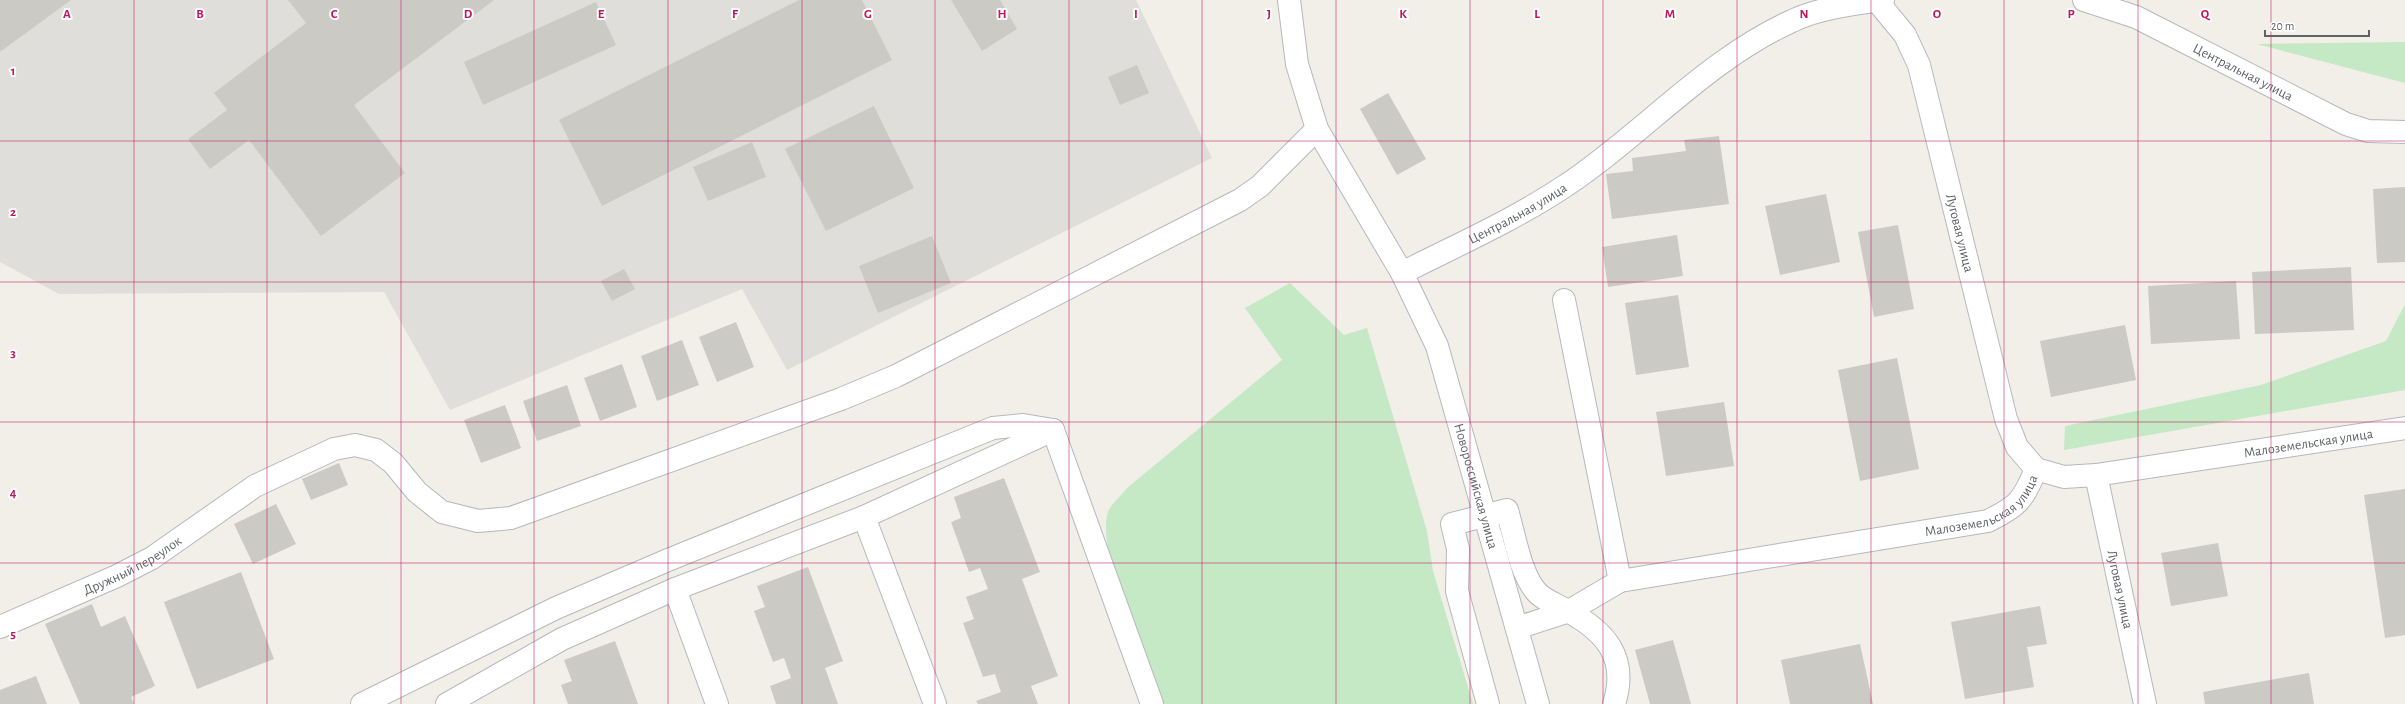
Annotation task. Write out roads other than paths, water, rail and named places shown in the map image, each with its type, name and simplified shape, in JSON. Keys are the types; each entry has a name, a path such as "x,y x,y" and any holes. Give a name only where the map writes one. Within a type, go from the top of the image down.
{"street":[{"path":"1289,0 1298,64 1317,129 1402,273"},
{"name":"Центральная улица","path":"1402,273 1528,209 1566,185 1728,59 1760,38 1793,20 1829,10 1880,0"},
{"name":"Луговая улица","path":"1880,0 1905,35 1919,65 2006,419 2017,447 2036,469"},
{"name":"Центральная улица","path":"2084,0 2136,17 2346,124 2368,131 2405,132"},
{"name":"Дружный переулок","path":"0,627 117,576 152,558 255,486 334,449 355,446 376,450 394,463 417,492 442,512 478,521 511,518 841,399 896,376 1240,200 1260,186 1317,129"},
{"name":"Новороссийская улица","path":"1402,273 1437,346 1538,704"},
{"path":"1517,628 1569,611 1620,581 1564,300"},
{"path":"362,704 570,602 668,560 992,428 1023,425 1053,430"},
{"name":"Малоземельская улица","path":"1620,581 1988,521 2010,510 2026,494 2036,469 2064,477 2096,475 2405,428"},
{"path":"447,704 485,695 562,638 674,589 864,517 1053,430"},
{"path":"1053,430 1152,704"},
{"name":"Луговая улица","path":"2096,475 2145,704"},
{"path":"1488,704 1457,591 1458,549 1452,524 1508,510 1526,574 1535,591 1582,618 1606,638 1615,658 1620,686 1614,704"},
{"path":"864,517 935,704"},
{"path":"674,589 717,704"}]}
